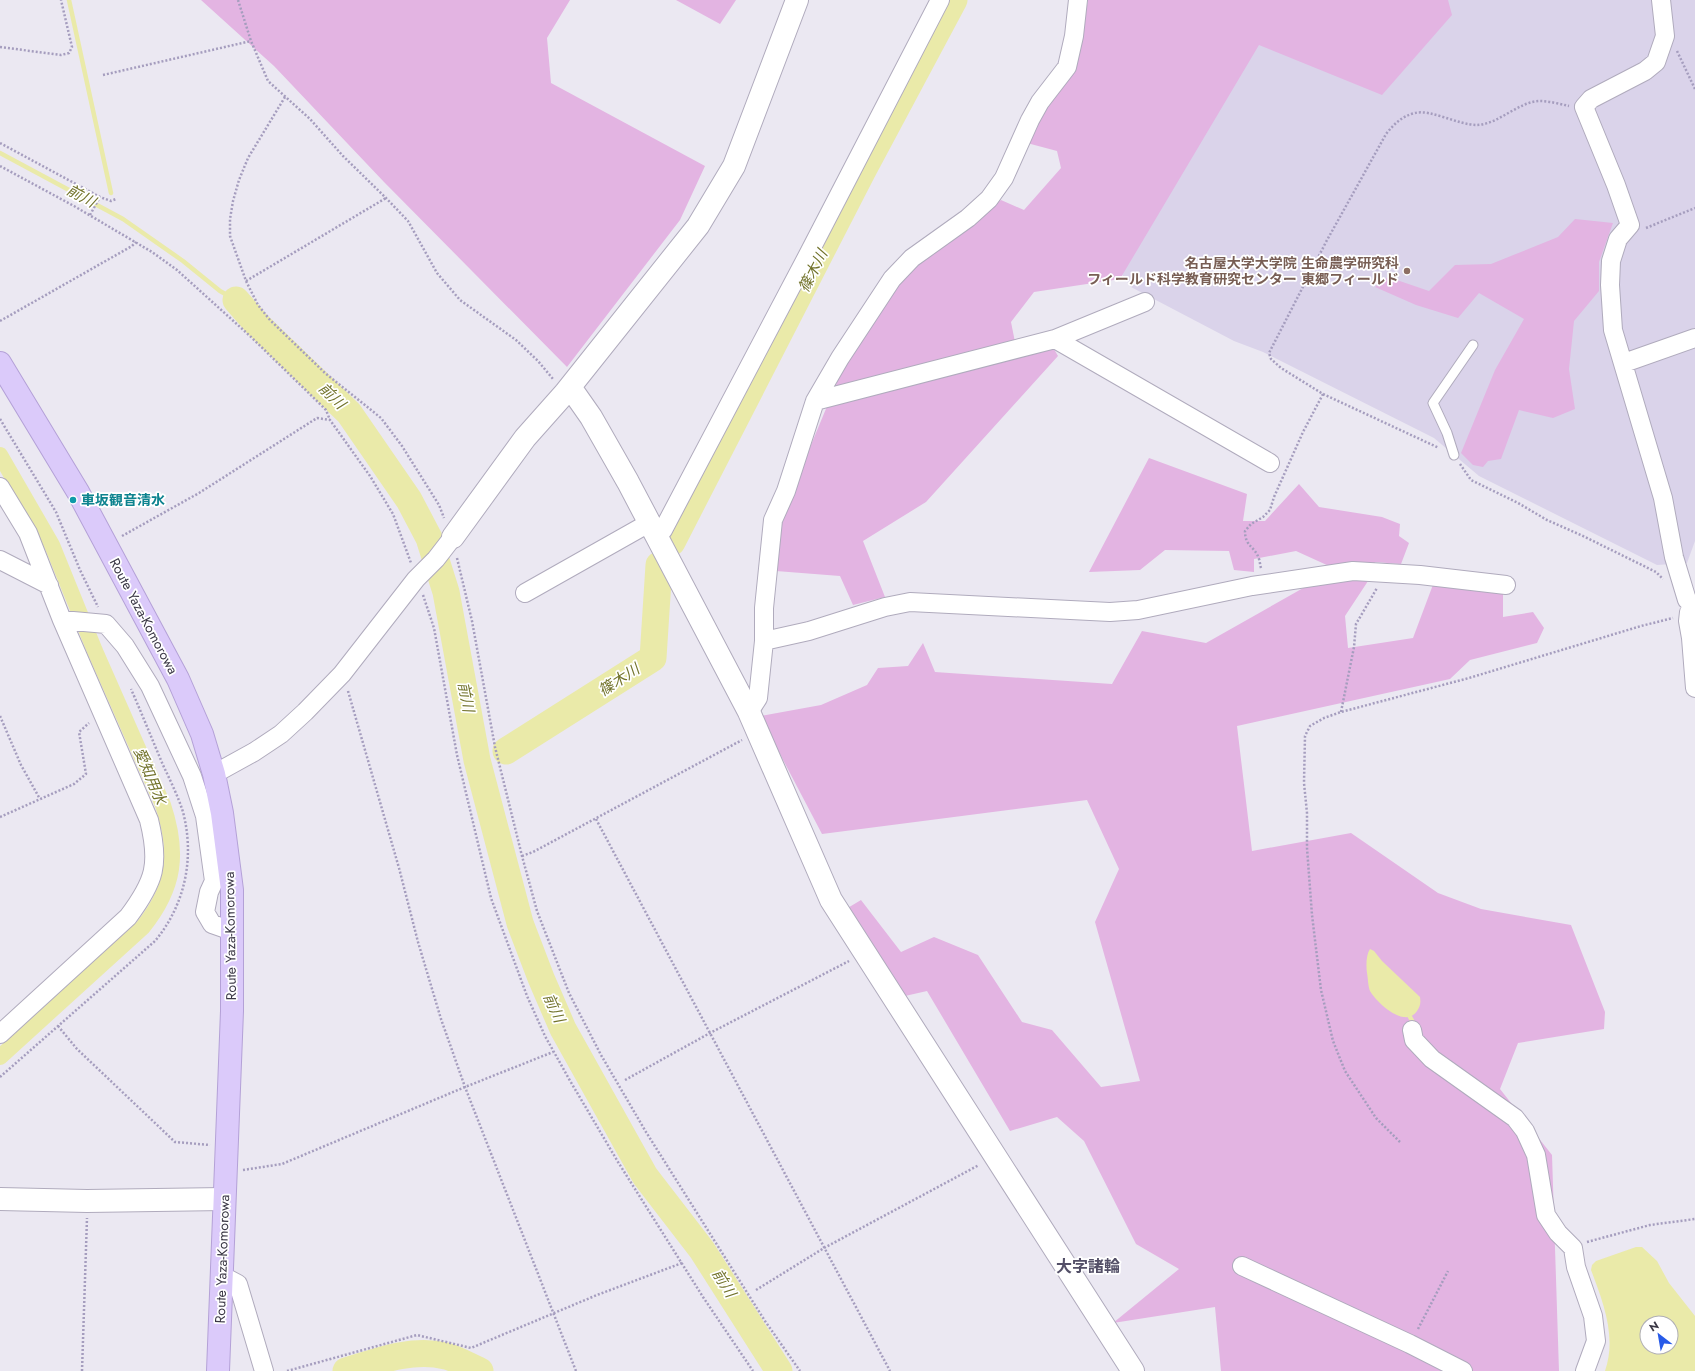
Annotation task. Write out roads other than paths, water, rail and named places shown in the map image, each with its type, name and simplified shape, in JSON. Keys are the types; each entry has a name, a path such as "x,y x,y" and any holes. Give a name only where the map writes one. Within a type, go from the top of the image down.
{"main road":[{"name":"Route Yaza-Komorowa","path":"0,363 78,492 178,679 202,734 214,774 222,813 232,890 232,1011 218,1371"}],"street":[{"path":"214,774 254,752 281,734 342,674 416,579 436,559 525,438 568,390 698,226 734,166 797,0"},
{"path":"525,593 653,530 662,530 727,410 940,0"},
{"path":"752,722 758,698 764,641 764,608 772,520 786,491 815,400 840,358 892,279 912,258 968,218 989,199 1004,178 1030,120 1040,102 1067,67 1074,36 1078,0"},
{"path":"1661,0 1664,36 1656,62 1644,71 1591,99 1584,107 1630,225 1618,239 1611,261 1610,285 1613,330 1663,498 1674,557 1687,600 1692,609 1688,621 1691,638 1695,688"},
{"path":"815,400 1055,339 1145,302"},
{"path":"1624,363 1695,338"},
{"path":"1055,339 1270,463"},
{"path":"568,390 591,417 653,530 752,722 831,900 864,954 1133,1371"},
{"path":"0,487 28,533 62,620 149,820 154,838 156,857 152,876 144,896 128,917 0,1034"},
{"path":"0,560 49,585"},
{"path":"764,641 809,630 885,607 910,602 1110,612 1138,610 1263,585 1353,571 1420,575 1506,585"},
{"path":"62,620 106,624 125,646 150,686 192,776 205,816 214,881 209,892 205,912 212,924 232,930"},
{"path":"1412,1030 1414,1040 1432,1059 1514,1118 1525,1132 1536,1155 1546,1215 1558,1233 1573,1248 1576,1266 1593,1316 1596,1341 1585,1371"},
{"path":"0,1199 87,1201 224,1199"},
{"path":"1242,1266 1410,1344 1463,1371"},
{"path":"221,1275 238,1284 264,1371"}],"lane":[{"path":"1454,455 1447,433 1433,402 1473,345"}],"waterway":[{"path":"69,0 111,193"},
{"name":"篠木川","path":"672,542 862,172 954,0"},
{"name":"前川","path":"0,153 123,219 183,261 220,291 236,300"},
{"name":"前川","path":"236,300 257,324 349,413 409,500 429,538 446,592 477,760 520,923 541,978 563,1029 645,1176 702,1250 779,1371"},
{"name":"愛知用水","path":"0,455 52,545 95,651 163,805 168,822 172,854 168,883 162,898 143,927 0,1057"},
{"name":"篠木川","path":"506,751 653,658 659,565"},
{"path":"1410,1017 1415,1026"},
{"path":"346,1371 395,1357 421,1354 446,1356 480,1371"}],"place":[{"name":"名古屋大学大学院 生命農学研究科 フィールド科学教育研究センター 東郷フィールド","path":"1407,271"},
{"name":"車坂観音清水","path":"73,500"}],"district":[{"name":"大字諸輪","path":"1088,1266"}]}
